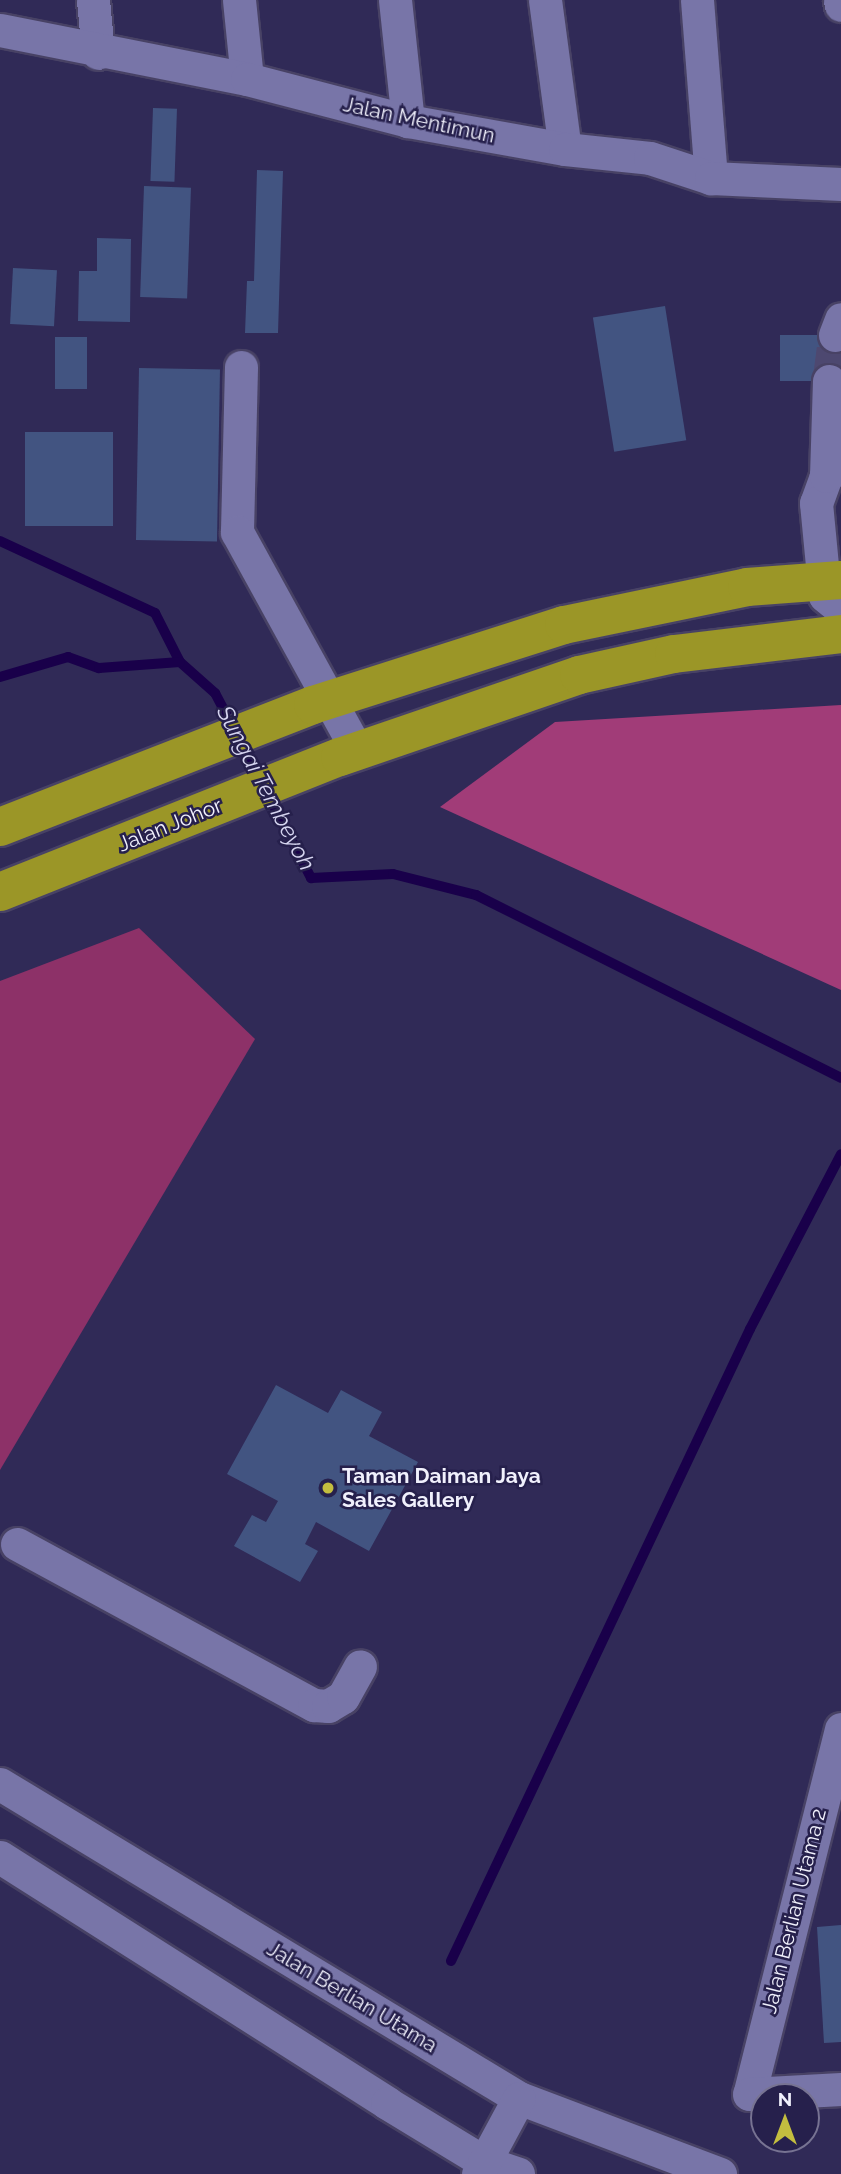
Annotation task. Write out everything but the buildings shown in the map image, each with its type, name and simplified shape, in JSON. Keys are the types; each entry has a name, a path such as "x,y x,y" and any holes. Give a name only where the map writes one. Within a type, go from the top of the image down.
{"highway":[{"path":"0,827 320,703 564,625 723,591 837,612"},
{"name":"Jalan Johor","path":"0,892 348,753 579,675 674,654 837,612"}],"street":[{"path":"93,0 98,53"},
{"path":"239,0 247,79"},
{"path":"395,0 408,121"},
{"path":"545,0 565,149"},
{"path":"697,0 710,178"},
{"path":"840,0 841,5"},
{"name":"Jalan Mentimun","path":"0,30 98,53 247,79 408,121 565,149 650,158 710,178 841,184"},
{"path":"241,367 237,532 320,703 348,753"},
{"path":"833,403 833,470 816,503 837,612"},
{"path":"17,1544 314,1705 328,1706 343,1697 360,1666"},
{"name":"Jalan Berlian Utama 2","path":"841,1729 749,2094 841,2089"},
{"name":"Jalan Berlian Utama","path":"0,1784 519,2098 720,2174"},
{"path":"0,1857 481,2168 518,2174"},
{"path":"481,2168 519,2098"}],"shaded area":[{"path":"841,705 841,990 440,807 555,722"},
{"path":"139,928 255,1039 0,1470 0,981"}],"waterway":[{"name":"Sungai Tembeyoh","path":"0,541 155,613 180,662 215,693 233,727"},
{"path":"0,677 68,657 99,668 180,662"},
{"name":"Sungai Tembeyoh","path":"240,741 260,780"},
{"name":"Sungai Tembeyoh","path":"267,793 311,878 393,874 476,895 841,1078"},
{"path":"451,1961 750,1329 841,1154"}],"tunnel":[{"path":"829,381 835,335"}],"place":[{"name":"Taman Daiman Jaya Sales Gallery","path":"328,1488"}]}
